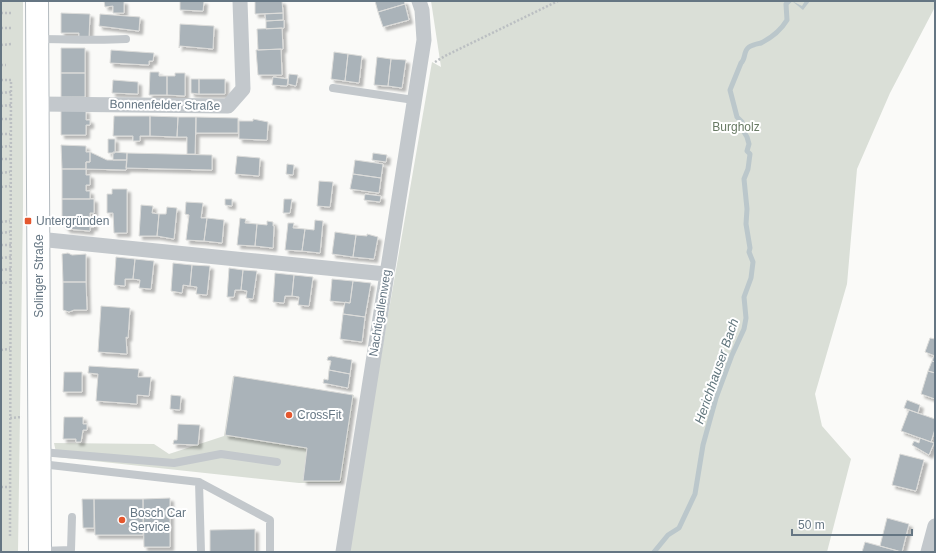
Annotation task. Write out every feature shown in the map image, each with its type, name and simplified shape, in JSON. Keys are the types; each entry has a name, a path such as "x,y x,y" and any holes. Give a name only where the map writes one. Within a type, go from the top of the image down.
{"main road":[{"name":"Solinger Straße","path":"37,1 40,551"}],"street":[{"name":"Bonnenfelder Straße","path":"38,104 228,106 243,89 240,1"},
{"name":"Nachtigallenweg","path":"343,552 424,40 422,10 419,1"},
{"path":"38,239 386,274"},
{"path":"928,552 935,526"}],"lane":[{"path":"38,39 90,41 126,39"},
{"path":"333,88 414,100"},
{"path":"40,458 174,463 221,454 277,462"},
{"path":"40,458 199,482 270,520 270,552"},
{"path":"199,482 201,552"},
{"path":"40,551 71,550 72,517"}],"path":[{"path":"418,74 445,56 558,1"},
{"path":"1,13 11,13"},
{"path":"1,28 12,28"},
{"path":"1,44 12,44"},
{"path":"1,65 6,65"},
{"path":"1,80 11,80 10,232 12,282 10,349 10,538"},
{"path":"1,93 11,92"},
{"path":"1,106 11,105"},
{"path":"1,119 11,119"},
{"path":"1,134 11,134"},
{"path":"1,147 10,146"},
{"path":"1,159 10,159"},
{"path":"1,173 10,172"},
{"path":"1,187 10,186"},
{"path":"1,222 10,221"},
{"path":"1,233 10,232"},
{"path":"1,245 11,245"},
{"path":"1,258 11,257"},
{"path":"1,270 11,270"},
{"path":"1,283 12,282"},
{"path":"1,350 10,349"},
{"path":"1,487 10,487"}],"green space":[{"path":"1,1 23,1 23,206 18,552 1,552"},
{"name":"Burgholz","path":"431,1 935,1 935,7 890,93 857,169 847,284 815,394 822,426 851,459 827,552 347,552 432,62 441,67"},
{"name":"CrossFit","path":"233,376 354,395 341,483 299,483 57,457 54,443 154,444 169,454 224,436"}],"shaded area":[{"path":"792,1 802,6 805,1 810,1 803,10"}],"building":[{"path":"104,1 124,1 124,13 113,13 113,6 105,7"},
{"path":"180,1 204,1 203,11 180,10"},
{"path":"255,1 282,1 283,13 255,14"},
{"path":"375,1 404,1 405,4 378,12"},
{"path":"405,4 409,20 383,27 378,12"},
{"path":"61,13 90,14 89,37 79,37 79,33 61,33"},
{"path":"283,13 283,20 266,21 265,14"},
{"path":"100,14 140,17 139,31 99,26"},
{"path":"284,20 284,28 266,29 266,21"},
{"path":"180,24 214,26 213,49 180,46 179,48"},
{"path":"282,28 283,49 258,50 257,29"},
{"path":"61,48 85,48 85,73 61,73"},
{"path":"281,49 282,75 258,75 256,50"},
{"path":"111,50 154,53 153,61 149,61 149,65 110,63"},
{"path":"334,52 348,54 345,81 331,79"},
{"path":"348,54 362,56 359,83 345,81"},
{"path":"377,57 391,59 388,86 374,85"},
{"path":"391,59 406,60 402,88 388,86"},
{"path":"150,72 159,72 159,76 167,76 167,95 149,95"},
{"path":"61,73 85,73 85,97 61,97"},
{"path":"175,73 185,73 185,96 167,95 167,76 175,76"},
{"path":"289,74 298,75 296,86 288,84"},
{"path":"273,77 288,79 287,86 272,85"},
{"path":"191,79 199,79 199,94 191,93"},
{"path":"199,79 225,79 225,94 199,94"},
{"path":"113,80 138,82 138,94 112,93"},
{"path":"61,110 86,110 86,120 90,120 90,125 86,125 86,135 61,135"},
{"path":"114,116 150,116 150,136 140,136 140,141 133,141 133,136 113,136"},
{"path":"150,116 178,117 177,137 150,136"},
{"path":"178,117 196,117 195,154 187,154 187,137 177,137"},
{"path":"196,117 238,118 238,133 196,133"},
{"path":"253,119 268,122 267,140 239,139 239,121 253,121"},
{"path":"108,139 115,139 115,153 108,153"},
{"path":"61,145 86,146 86,152 90,152 90,162 86,162 86,169 62,169"},
{"path":"90,152 107,160 127,160 126,170 86,169 86,162 90,162"},
{"path":"113,152 127,153 127,160 113,160"},
{"path":"127,153 212,155 212,170 126,168"},
{"path":"373,153 387,155 386,162 372,160"},
{"path":"237,156 260,158 259,176 235,174"},
{"path":"355,160 383,164 381,178 353,174"},
{"path":"287,164 294,165 293,175 286,174"},
{"path":"62,169 86,169 86,175 90,175 90,185 86,185 86,191 90,191 90,199 62,199"},
{"path":"353,174 381,178 379,193 350,189"},
{"path":"319,181 333,182 330,207 317,206"},
{"path":"112,189 127,189 127,233 114,233 113,213 107,213 107,194 112,194"},
{"path":"365,194 381,196 380,202 364,200"},
{"path":"62,199 94,199 94,213 90,213 90,223 94,223 94,227 90,227 90,231 67,229 62,223"},
{"path":"225,199 232,199 232,206 225,205"},
{"path":"284,199 292,199 290,213 283,213"},
{"path":"186,202 203,203 201,218 207,218 204,241 186,240 189,215 185,214"},
{"path":"141,205 153,206 152,213 159,214 157,236 139,236"},
{"path":"167,207 177,208 174,239 157,236 159,214 166,214"},
{"path":"207,218 224,220 222,243 204,241"},
{"path":"240,218 246,219 245,223 257,224 255,246 237,245"},
{"path":"315,220 323,221 320,253 302,251 305,229 314,230"},
{"path":"267,221 273,222 274,226 273,248 255,246 257,224 267,225"},
{"path":"288,223 294,223 293,228 305,229 302,251 285,250"},
{"path":"335,232 356,235 353,257 332,254"},
{"path":"367,234 378,237 374,259 353,257 356,235 367,236"},
{"path":"68,253 72,255 86,254 86,282 63,282 62,254"},
{"path":"116,257 135,259 133,279 125,279 125,286 114,285"},
{"path":"135,259 154,261 151,289 139,288 140,280 133,279"},
{"path":"173,263 192,265 190,286 183,285 182,293 171,291"},
{"path":"192,265 210,266 207,295 196,294 197,287 190,286"},
{"path":"229,268 243,270 241,290 235,290 234,297 227,297"},
{"path":"243,270 257,271 253,299 246,298 247,291 241,290"},
{"path":"275,273 294,275 292,296 285,296 284,303 273,302"},
{"path":"294,275 313,277 309,306 298,305 299,297 292,296"},
{"path":"332,279 353,281 350,303 330,301"},
{"path":"353,281 371,283 365,317 343,314 345,302 350,303"},
{"path":"63,282 86,282 87,310 74,310 69,312 63,310"},
{"path":"101,306 130,308 128,338 126,337 127,354 98,352"},
{"path":"343,314 365,317 362,342 340,339"},
{"path":"930,338 935,339 935,356 925,352"},
{"path":"934,355 935,356 935,362 932,361"},
{"path":"331,356 352,360 350,374 329,370 331,361 327,360 328,357"},
{"path":"932,361 935,362 935,373 928,371"},
{"path":"89,366 139,369 138,377 151,377 149,396 137,395 137,404 96,401 98,374 88,373"},
{"path":"329,370 350,374 348,388 323,383 324,379 328,380"},
{"path":"928,371 935,373 935,399 921,394"},
{"path":"64,372 82,372 82,392 63,392"},
{"path":"234,376 353,395 340,481 303,481 307,448 225,435"},
{"path":"171,395 181,396 180,410 170,409"},
{"path":"907,400 920,405 918,413 904,408"},
{"path":"909,410 935,419 935,429 931,442 901,431"},
{"path":"64,417 83,417 83,424 87,424 87,430 83,430 81,442 76,442 76,439 63,439"},
{"path":"178,424 200,425 198,445 173,444 174,440 177,440"},
{"path":"920,438 934,443 929,455 912,445 914,441 919,443"},
{"path":"900,454 924,460 916,491 892,485"},
{"path":"170,498 170,547 144,547 143,499"},
{"path":"82,499 94,499 94,528 83,528"},
{"path":"94,499 143,499 143,535 95,535"},
{"path":"887,518 909,524 902,552 880,546"},
{"path":"255,529 255,552 210,552 210,530"},
{"path":"865,542 898,551 898,552 862,552"}],"waterway":[{"name":"Herichhauser Bach","path":"654,552 668,535 679,528 695,494 703,445 716,398 732,355 744,329 746,318 744,297 751,278 753,262 749,252 750,248 746,224 747,209 744,179 748,169 750,154 747,151 749,144 747,137 744,132 742,122 737,117 730,90 747,49 772,36 787,20 786,4 789,1"}],"place":[{"name":"Untergründen","path":"28,221"},
{"name":"CrossFit","path":"289,415"},
{"name":"Bosch Car Service","path":"122,520"}]}
